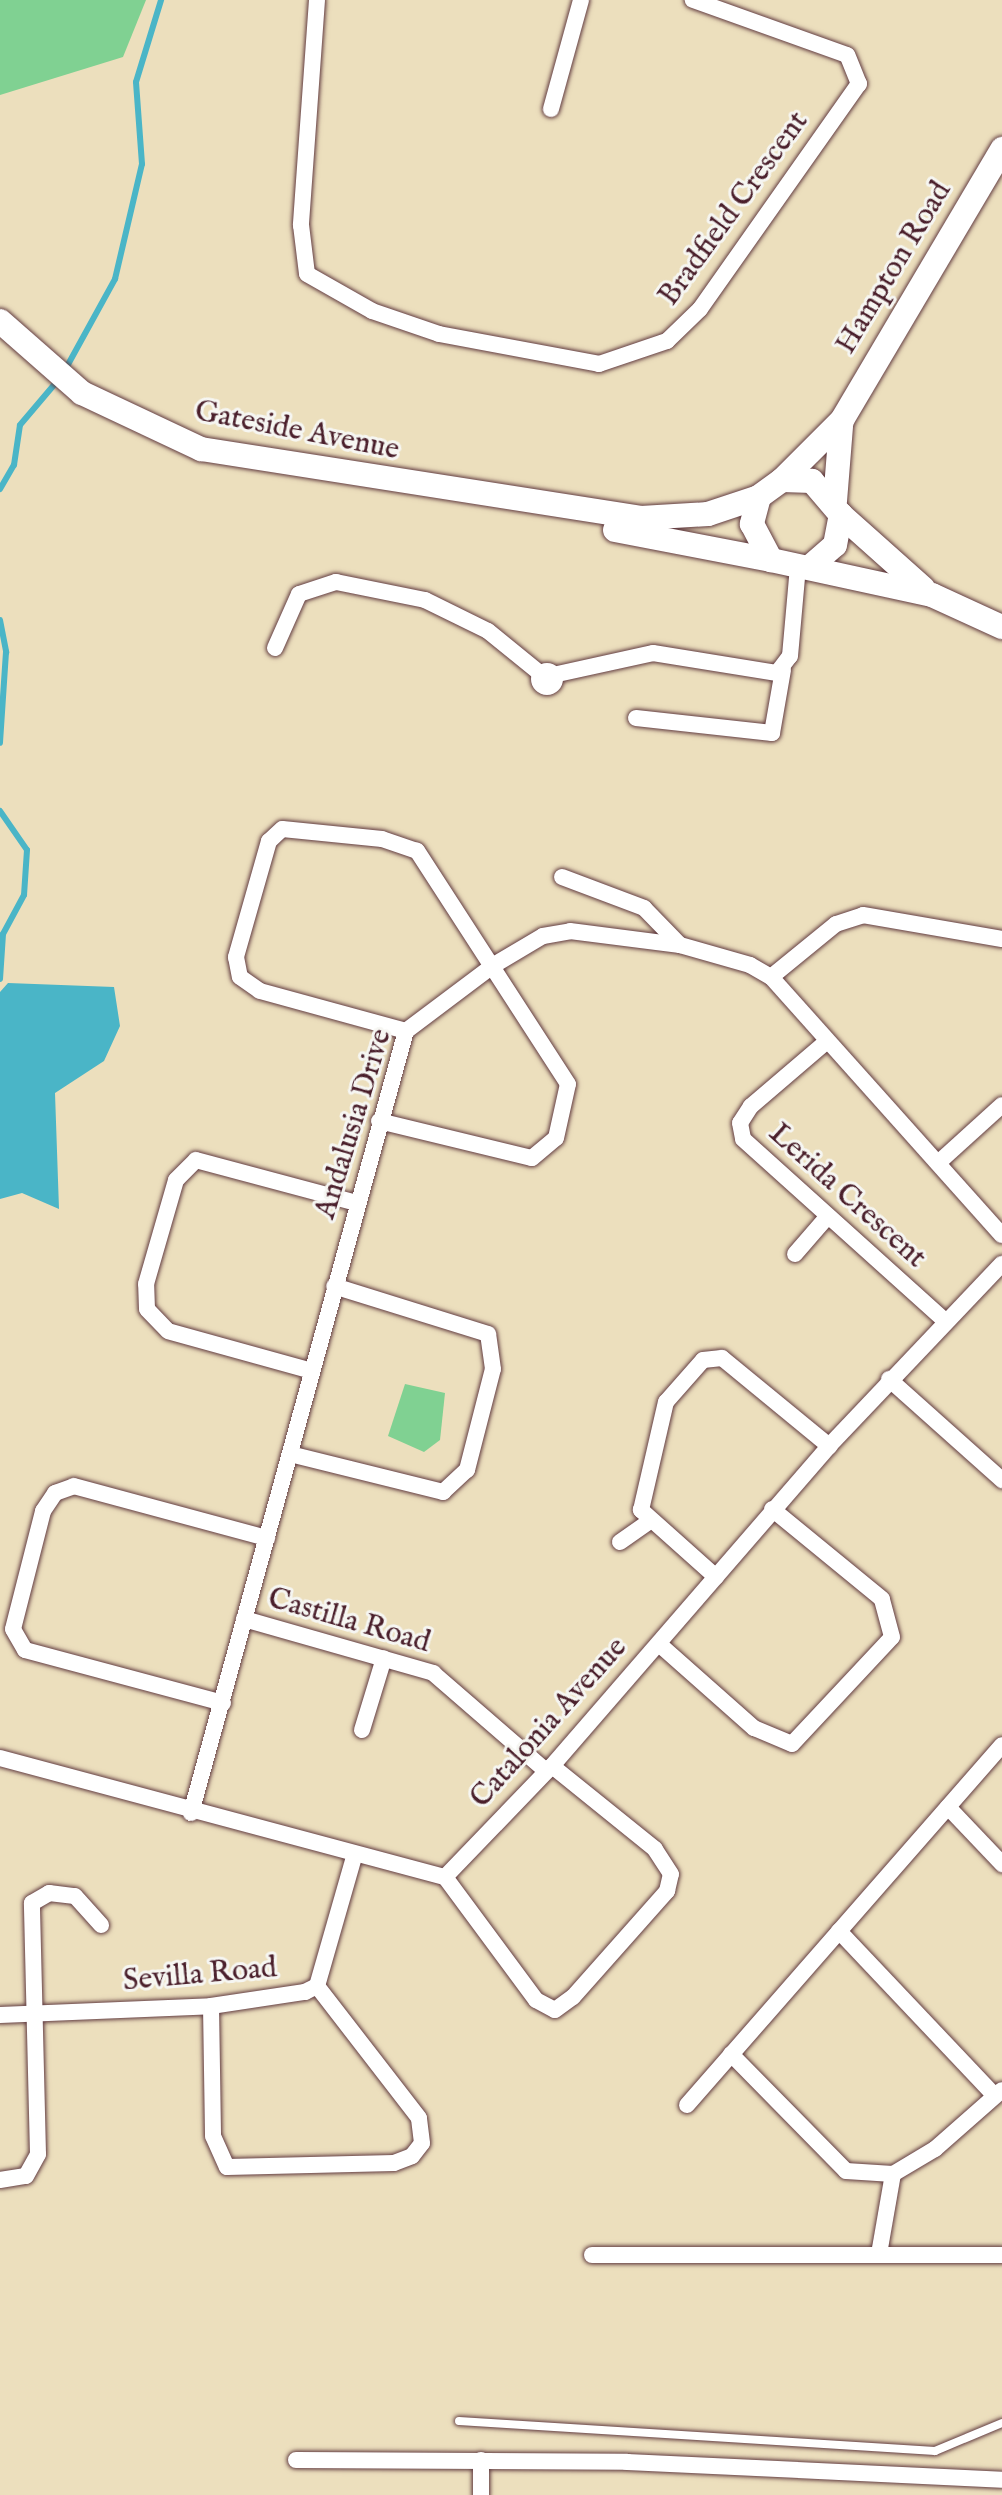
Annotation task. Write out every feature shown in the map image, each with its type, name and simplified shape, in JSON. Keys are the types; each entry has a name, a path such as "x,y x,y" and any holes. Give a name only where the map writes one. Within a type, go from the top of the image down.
{"street":[{"name":"Bradfield Crescent","path":"317,0 301,225 307,274 372,311 439,334 599,364 667,341 700,309 859,84 847,55 693,0"},
{"path":"551,109 581,0"},
{"name":"Hampton Road","path":"782,480 842,420 1002,149"},
{"name":"Gateside Avenue","path":"2,327 82,393 201,449 477,496 662,519 759,497"},
{"name":"Hampton Road","path":"838,508 842,420"},
{"path":"932,595 812,481 782,480 759,497 754,538 771,560 932,595 1002,627"},
{"name":"Gateside Avenue","path":"477,496 771,560"},
{"path":"636,718 772,733 805,566 835,545 838,508"},
{"path":"275,648 299,594 336,582 425,600 488,631 547,674 653,653 771,675 783,670"},
{"path":"379,1121 524,1158 549,1148 568,1084 494,965 417,851 308,828 274,835 236,957 240,977 260,991 406,1031"},
{"path":"562,877 644,908 680,945"},
{"path":"1002,939 863,915 836,924 771,977 1002,1235"},
{"name":"Andalusia Drive","path":"191,1813 406,1031 494,965 543,936 570,931 680,945 771,977"},
{"name":"Lerida Crescent","path":"826,1042 751,1106 740,1130 827,1217 944,1320"},
{"path":"938,1163 1002,1105"},
{"path":"312,1371 168,1331 147,1309 146,1284 176,1180 196,1160 357,1203"},
{"path":"795,1254 827,1217"},
{"name":"Catalonia Avenue","path":"445,1877 549,1768 659,1644 772,1509 889,1379 1002,1264"},
{"path":"290,1454 443,1492 467,1470 493,1369 488,1334 334,1286"},
{"path":"716,1577 650,1521 640,1499 660,1416 703,1360 730,1360 829,1446"},
{"path":"889,1379 1002,1480"},
{"path":"223,1703 25,1650 13,1629 43,1511 55,1493 74,1486 267,1538"},
{"path":"659,1644 754,1728 792,1744 892,1637 882,1599 772,1509"},
{"path":"620,1542 650,1521"},
{"name":"Castilla Road","path":"244,1619 384,1658 443,1680 549,1768 655,1849 671,1874 667,1891 568,2003 555,2010 536,2000 445,1877"},
{"path":"362,1730 384,1658"},
{"path":"687,2105 1002,1745"},
{"path":"0,1758 354,1857 445,1877"},
{"path":"948,1807 1002,1864"},
{"name":"Sevilla Road","path":"0,2015 211,2006 284,1999 317,1986 354,1857"},
{"path":"0,2180 26,2176 38,2154 31,2014 35,1898 75,1896 101,1925"},
{"path":"731,2054 835,2166 893,2174 935,2149 998,2092 839,1931"},
{"path":"211,2006 213,2136 227,2167 394,2163 412,2156 422,2143 419,2118 317,1986"},
{"path":"879,2254 893,2174"},
{"path":"592,2255 1002,2255"},
{"path":"296,2460 481,2460 1002,2480"},
{"path":"481,2460 481,2495"}],"lane":[{"path":"459,2421 935,2451 1002,2423"}],"green space":[{"path":"0,0 146,0 123,57 0,95"},
{"path":"405,1384 445,1393 440,1440 424,1452 388,1436"}],"water":[{"path":"8,983 114,987 120,1026 104,1061 55,1093 59,1209 22,1193 0,1199 0,992"}],"waterway":[{"path":"65,370 115,279 142,164 136,82 161,0"},
{"path":"0,489 14,465 20,425 59,379"},
{"path":"0,620 6,652 0,743"},
{"path":"0,811 27,850 24,895 3,934 0,979"}]}
